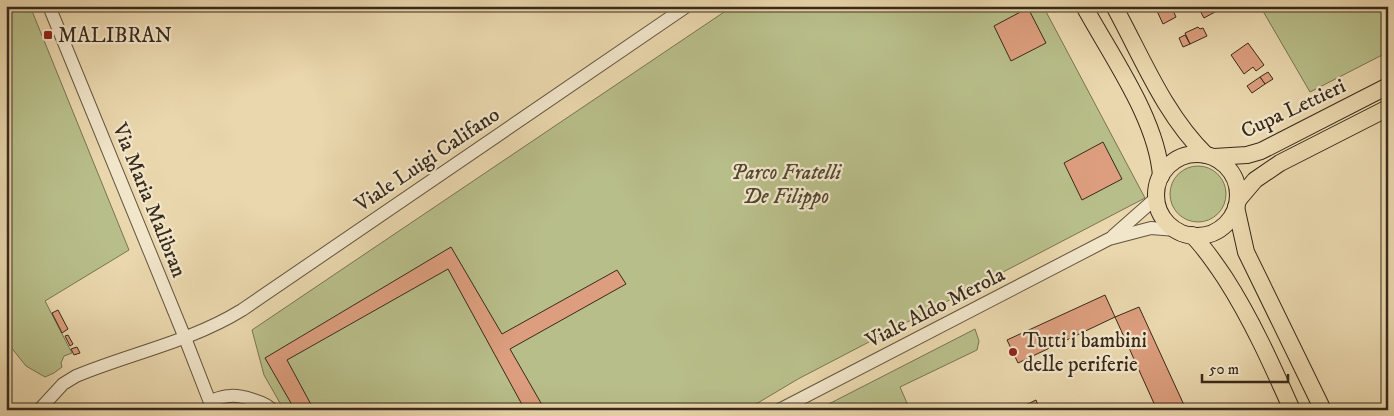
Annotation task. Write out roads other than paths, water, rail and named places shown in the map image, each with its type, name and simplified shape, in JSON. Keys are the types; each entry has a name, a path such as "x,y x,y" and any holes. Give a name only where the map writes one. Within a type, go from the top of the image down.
{"main road":[{"path":"1084,6 1143,113 1158,158 1161,176"},
{"path":"1114,6 1164,100 1186,132 1210,156 1230,170 1238,190 1237,204 1246,252 1323,410"},
{"name":"Cupa Lettieri","path":"1210,156 1247,155 1261,151 1388,86"},
{"name":"Cupa Lettieri","path":"1237,204 1255,180 1280,163 1388,108"},
{"path":"1210,156 1195,154 1185,156 1167,167 1157,186 1156,198 1160,211 1166,222 1176,230 1192,236 1204,246 1238,298 1292,410"},
{"path":"1192,236 1216,232 1229,222 1237,204"}],"street":[{"name":"Via Maria Malibran","path":"49,6 211,405"},
{"name":"Viale Luigi Califano","path":"39,410 64,384 76,376 185,338 214,326 242,310 687,6"},
{"name":"Viale Aldo Merola","path":"1109,240 1156,198"},
{"name":"Viale Aldo Merola","path":"779,410 1109,240 1151,228 1176,230"},
{"path":"211,405 230,396 260,402 269,405 272,410"},
{"path":"230,396 239,410"}],"place":[{"name":"MALIBRAN","path":"48,35"},
{"name":"Tutti i bambini delle periferie","path":"1013,352"}],"park label":[{"name":"Parco Fratelli De Filippo","path":"786,184"}]}
